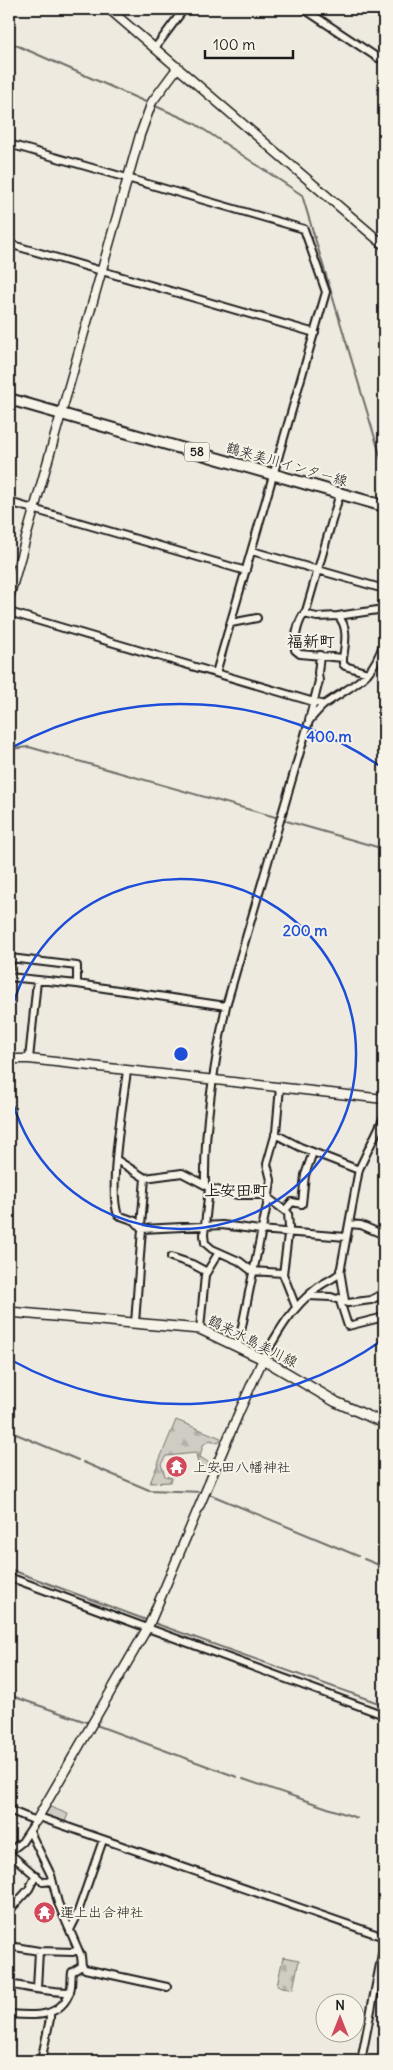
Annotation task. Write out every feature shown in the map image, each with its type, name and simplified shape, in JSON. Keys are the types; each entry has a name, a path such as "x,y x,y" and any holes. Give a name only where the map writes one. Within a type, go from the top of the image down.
{"main road":[{"name":"鶴来美川インター線","path":"9,399 384,506"},
{"name":"鶴来水島美川線","path":"9,1312 200,1329 263,1359 336,1402 384,1423"}],"street":[{"path":"109,9 384,245"},
{"path":"155,48 184,9"},
{"path":"304,9 378,58"},
{"path":"9,598 60,412 151,105 178,67"},
{"path":"9,144 304,229 326,292 216,673"},
{"path":"9,244 315,333"},
{"path":"340,493 318,570 304,614 298,625 295,650 300,654 343,658"},
{"path":"9,502 246,571"},
{"path":"252,550 384,589"},
{"path":"304,614 317,617 338,616 384,609"},
{"path":"9,612 324,705"},
{"path":"338,616 343,620 345,628 343,664 368,673"},
{"path":"231,622 257,618"},
{"path":"309,721 324,705 366,678 376,662 384,642"},
{"path":"283,1273 252,1271 239,1260 219,1252 205,1243 207,1187 204,1160 213,1079 226,1006 309,721 319,681 320,655"},
{"path":"9,968 10,958 77,966 77,984"},
{"path":"9,977 77,984 226,1006"},
{"path":"29,1059 37,981"},
{"path":"9,1058 384,1099"},
{"path":"126,1071 117,1160 115,1207 118,1215 142,1227 222,1225 346,1237"},
{"path":"238,1346 271,1180 268,1164 275,1134 280,1088"},
{"path":"52,1881 43,1882 9,1852 22,1842 38,1819 149,1624 240,1410 263,1359 288,1315 318,1287 332,1280 340,1273 359,1170 384,1117"},
{"path":"275,1134 313,1152 359,1170"},
{"path":"286,1209 292,1202 302,1204 304,1176 313,1152"},
{"path":"117,1160 145,1178 182,1173 207,1187 237,1195 268,1197 286,1209 289,1221 283,1273 296,1307"},
{"path":"135,1323 145,1178"},
{"path":"349,1224 361,1225 384,1236"},
{"path":"200,1329 205,1275 219,1252"},
{"path":"171,1257 192,1264 207,1272"},
{"path":"340,1270 342,1300 348,1326 384,1317"},
{"path":"308,1296 348,1302 371,1300 384,1293"},
{"path":"9,1577 149,1624 384,1715"},
{"path":"9,1810 103,1840 384,1937"},
{"path":"30,1832 52,1881 58,1903 78,1950 84,1970 167,1987"},
{"path":"70,1930 103,1840"},
{"path":"9,1911 28,1889 36,1876"},
{"path":"360,2061 384,1944"},
{"path":"9,1946 39,1951 73,1952 78,1950"},
{"path":"37,1988 39,1951"},
{"path":"9,2014 32,2015 50,2012 61,2005 70,1992 72,1972 82,1966"},
{"path":"9,1984 37,1988 48,1992 70,1992"},
{"path":"41,2061 50,2012"}],"green space":[{"path":"176,1420 221,1438 218,1443 210,1440 203,1445 200,1457 211,1464 208,1468 198,1464 196,1453 166,1456 161,1464 165,1476 172,1478 171,1482 150,1483"},
{"path":"48,1806 68,1814 65,1822 44,1815"},
{"path":"283,1957 299,1960 293,1989 277,1986"}],"waterway":[{"path":"9,42 148,103"},
{"path":"153,105 194,123 302,195 384,468"},
{"path":"9,749 29,747 279,818"},
{"path":"283,820 384,849"},
{"path":"9,1431 78,1460"},
{"path":"83,1462 149,1490 202,1492"},
{"path":"209,1494 358,1556"},
{"path":"364,1559 384,1567"},
{"path":"9,1569 149,1621"},
{"path":"154,1623 384,1705"},
{"path":"9,1695 89,1723"},
{"path":"96,1725 237,1777"},
{"path":"243,1779 357,1818"}],"place":[{"name":"上安田八幡神社","path":"177,1467"},
{"name":"運上出合神社","path":"44,1912"}],"district":[{"name":"福新町","path":"311,641"},
{"name":"上安田町","path":"236,1190"}]}
